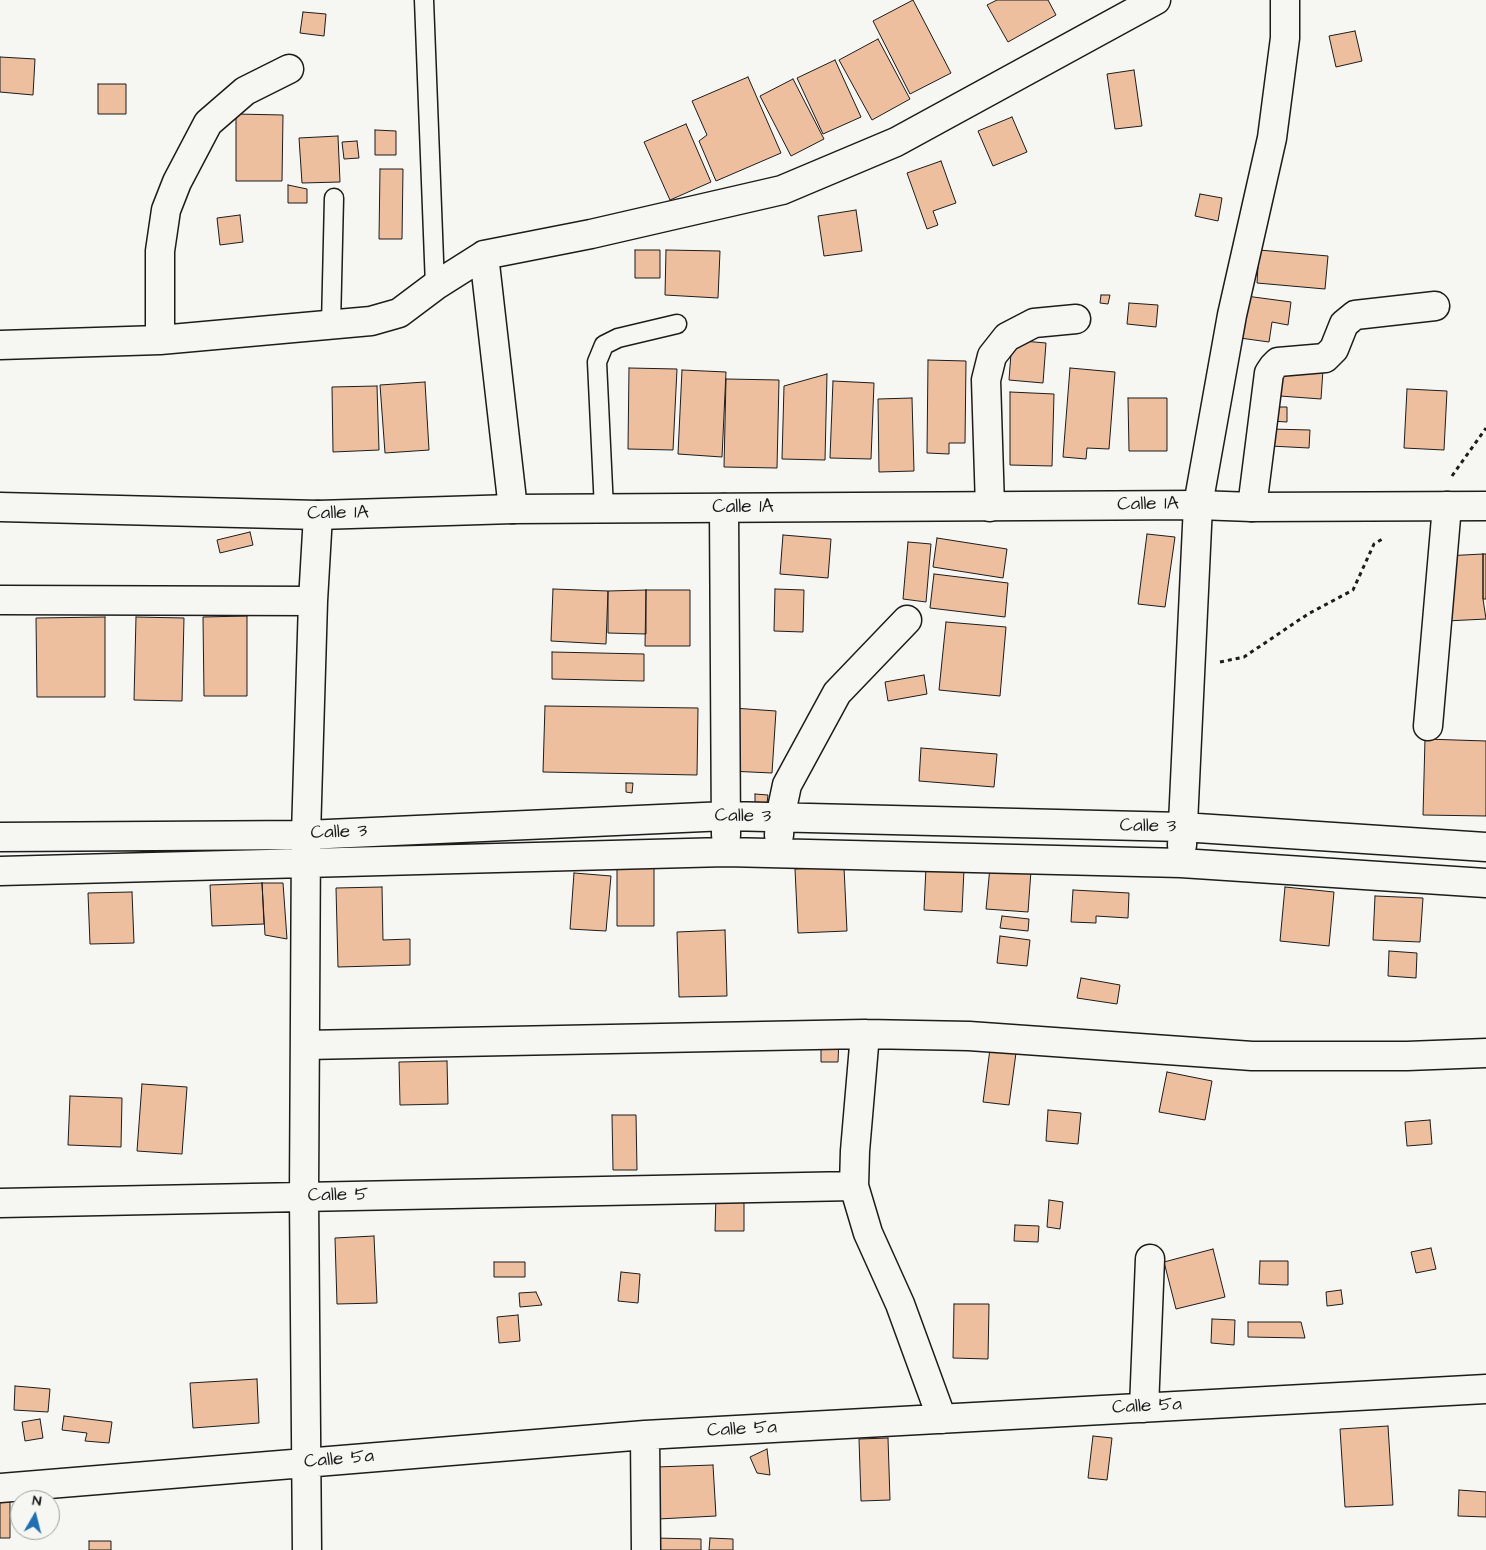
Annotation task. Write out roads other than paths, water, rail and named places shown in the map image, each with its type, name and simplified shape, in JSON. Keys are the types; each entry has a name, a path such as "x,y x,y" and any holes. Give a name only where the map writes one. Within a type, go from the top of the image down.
{"street":[{"path":"0,345 160,340 371,321 399,313 435,286 484,255 591,234 782,190 896,142 1156,0"},
{"path":"1181,863 1198,504 1232,315 1272,138 1285,38 1285,0"},
{"path":"160,340 160,251 166,210 177,182 208,122 245,91 289,69"},
{"path":"484,255 513,509"},
{"path":"1252,507 1269,373 1273,367 1278,362 1325,358 1334,349 1344,324 1355,315 1435,306"},
{"path":"990,507 986,380 992,356 1007,336 1034,322 1076,319"},
{"name":"Calle 1A","path":"0,507 318,515 513,509 1198,504 1252,507 1486,506"},
{"path":"1428,726 1439,506"},
{"path":"724,508 726,852"},
{"path":"307,1550 308,1463 304,1197 306,835 313,601 318,515"},
{"path":"0,600 313,601"},
{"path":"779,854 780,818 787,785 837,693 907,620"},
{"name":"Calle 3","path":"0,837 306,835 726,816 1182,827 1486,847"},
{"name":"Calle 3","path":"0,871 726,852 1181,863 1486,883"},
{"path":"304,1045 865,1034 969,1036 1252,1056 1407,1056 1486,1052"},
{"path":"865,1034 855,1151 854,1186 868,1233 900,1304 942,1419"},
{"name":"Calle 5","path":"0,1204 854,1186"},
{"path":"1144,1408 1150,1259"},
{"name":"Calle 5a","path":"0,1488 645,1436 1486,1389"},
{"path":"645,1436 646,1550"}],"lane":[{"path":"424,0 435,286"},
{"path":"331,325 334,198"},
{"path":"604,509 597,362 604,345 618,338 677,324"}]}
